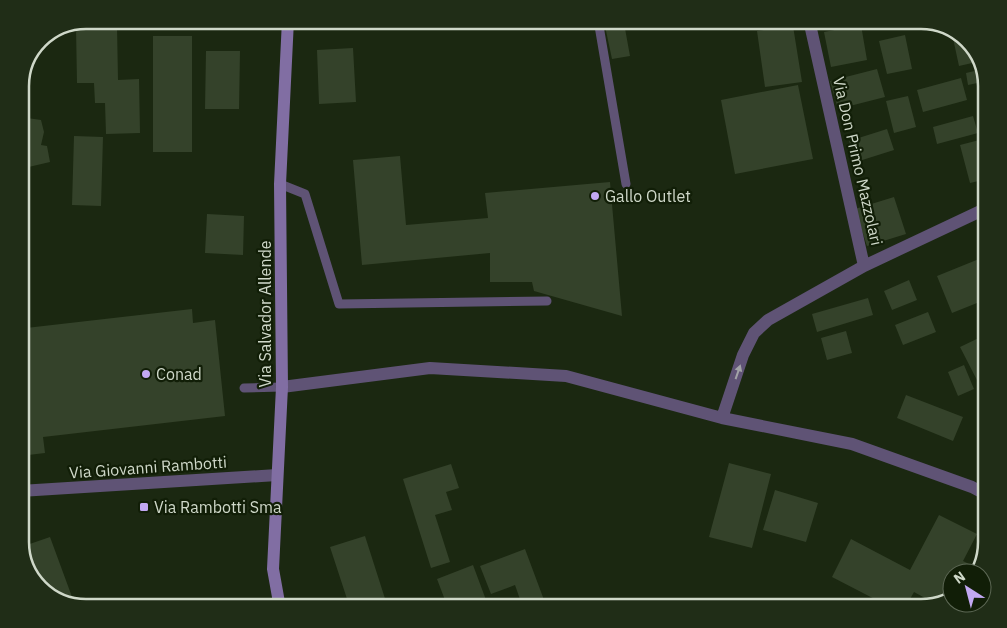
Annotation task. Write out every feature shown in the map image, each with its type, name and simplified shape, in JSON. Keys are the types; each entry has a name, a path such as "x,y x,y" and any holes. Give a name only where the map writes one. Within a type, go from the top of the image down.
{"street":[{"name":"Via Salvador Allende","path":"278,599 273,569 282,387 280,184 288,29"},
{"name":"Via Don Primo Mazzolari","path":"811,29 864,266 978,212"},
{"path":"722,418 743,355 754,333 768,320 864,266"},
{"path":"282,387 430,368 566,376 722,418 852,444 978,490"},
{"name":"Via Giovanni Rambotti","path":"29,490 277,475"}],"lane":[{"path":"600,29 626,184"},
{"path":"280,184 305,194 339,304 547,301"},
{"path":"244,388 282,387"}],"building":[{"path":"117,29 118,80 139,79 140,133 106,134 105,103 95,103 94,83 77,83 76,30"},
{"path":"606,29 625,29 630,56 612,59"},
{"path":"793,29 802,82 765,87 757,31"},
{"path":"840,29 862,29 867,60 831,67 824,32"},
{"path":"905,35 912,69 887,74 879,41"},
{"path":"153,36 192,36 192,152 153,152"},
{"path":"953,39 962,45 973,63 959,66"},
{"path":"353,48 356,102 319,104 317,50"},
{"path":"206,51 240,51 239,109 205,109"},
{"path":"877,69 885,97 838,109 830,81"},
{"path":"976,71 978,83 968,85 966,73"},
{"path":"961,78 967,100 923,112 917,90"},
{"path":"798,85 813,159 735,174 721,100"},
{"path":"908,96 916,127 894,133 886,101"},
{"path":"973,116 978,133 937,144 933,127"},
{"path":"29,118 41,120 44,132 41,145 47,146 50,162 29,167"},
{"path":"887,129 894,150 856,162 849,141"},
{"path":"74,136 103,137 101,206 72,205"},
{"path":"978,140 978,181 970,183 960,145"},
{"path":"400,156 406,225 488,218 485,193 610,182 622,316 534,291 532,282 490,282 490,253 362,265 353,160"},
{"path":"894,197 906,234 867,246 855,209"},
{"path":"207,214 244,216 243,255 205,253"},
{"path":"978,259 978,303 952,313 937,276"},
{"path":"909,280 917,300 892,310 884,291"},
{"path":"868,298 873,315 817,332 812,314"},
{"path":"192,309 193,323 215,320 225,416 43,437 45,453 29,455 29,328"},
{"path":"928,312 936,332 903,345 895,325"},
{"path":"846,331 852,353 827,360 821,338"},
{"path":"978,338 978,382 960,347"},
{"path":"964,365 974,389 958,396 948,372"},
{"path":"906,395 963,417 953,441 897,418"},
{"path":"729,463 771,474 752,548 709,537"},
{"path":"451,464 459,488 446,492 452,510 435,515 450,562 431,568 403,479"},
{"path":"775,490 818,503 806,542 763,530"},
{"path":"939,515 977,534 963,561 967,563 942,563 942,595 929,599 914,592 910,599 875,599 832,577 851,539 910,570"},
{"path":"365,536 385,599 347,599 330,547"},
{"path":"50,537 72,597 57,592 45,583 32,561 29,544"},
{"path":"525,549 544,599 520,599 515,585 491,594 480,566"},
{"path":"473,565 486,599 445,599 437,579"}],"place":[{"name":"Gallo Outlet","path":"595,196"},
{"name":"Conad","path":"146,374"},
{"name":"Via Rambotti Sma","path":"144,507"}]}
